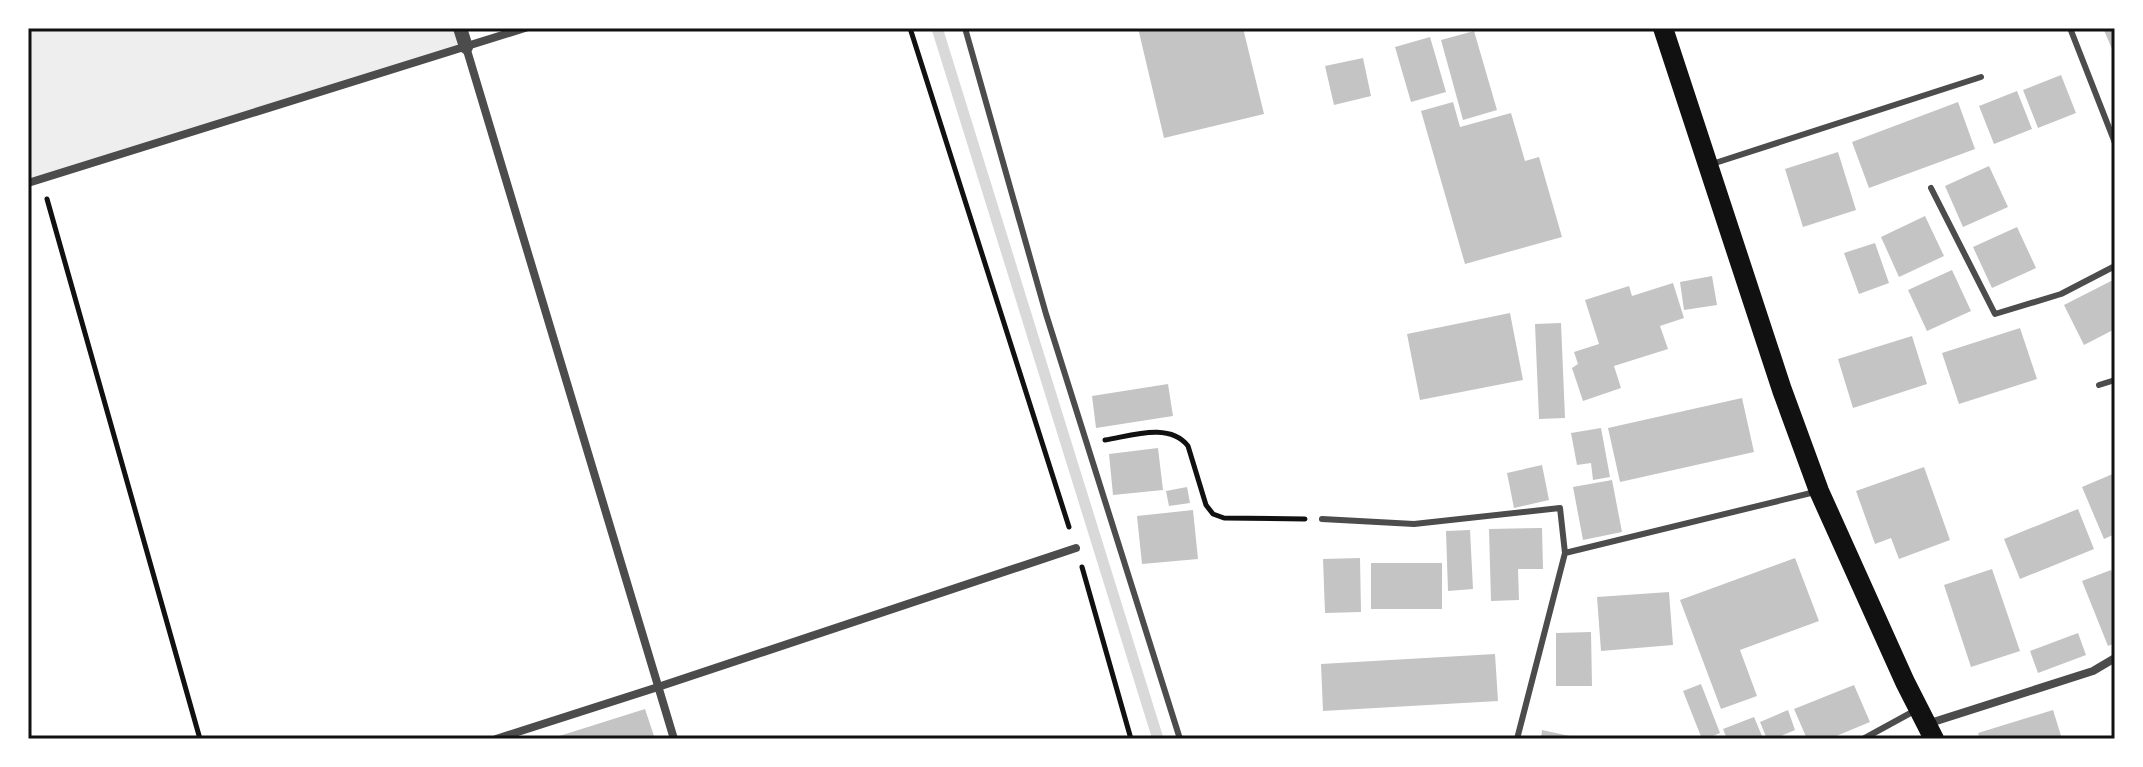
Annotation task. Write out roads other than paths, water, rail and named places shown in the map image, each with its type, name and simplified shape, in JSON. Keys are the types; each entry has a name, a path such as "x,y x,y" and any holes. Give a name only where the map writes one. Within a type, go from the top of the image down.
{"main road":[{"path":"1663,28 1782,390 1819,491 1926,724"}],"street":[{"path":"460,28 674,739"},
{"path":"28,183 525,28"},
{"path":"496,739 1076,548"},
{"path":"1926,724 2093,671 2115,658"}],"lane":[{"path":"965,28 1046,314 1180,739"},
{"path":"2070,28 2115,143"},
{"path":"1709,165 1981,77"},
{"path":"1931,188 1995,314 2061,294 2115,266"},
{"path":"2099,385 2115,380"},
{"path":"1565,553 1819,491"},
{"path":"1322,519 1414,524 1560,508 1565,553 1517,739"},
{"path":"1863,739 1926,724"}],"waterway":[{"path":"937,28 1158,739"}]}
